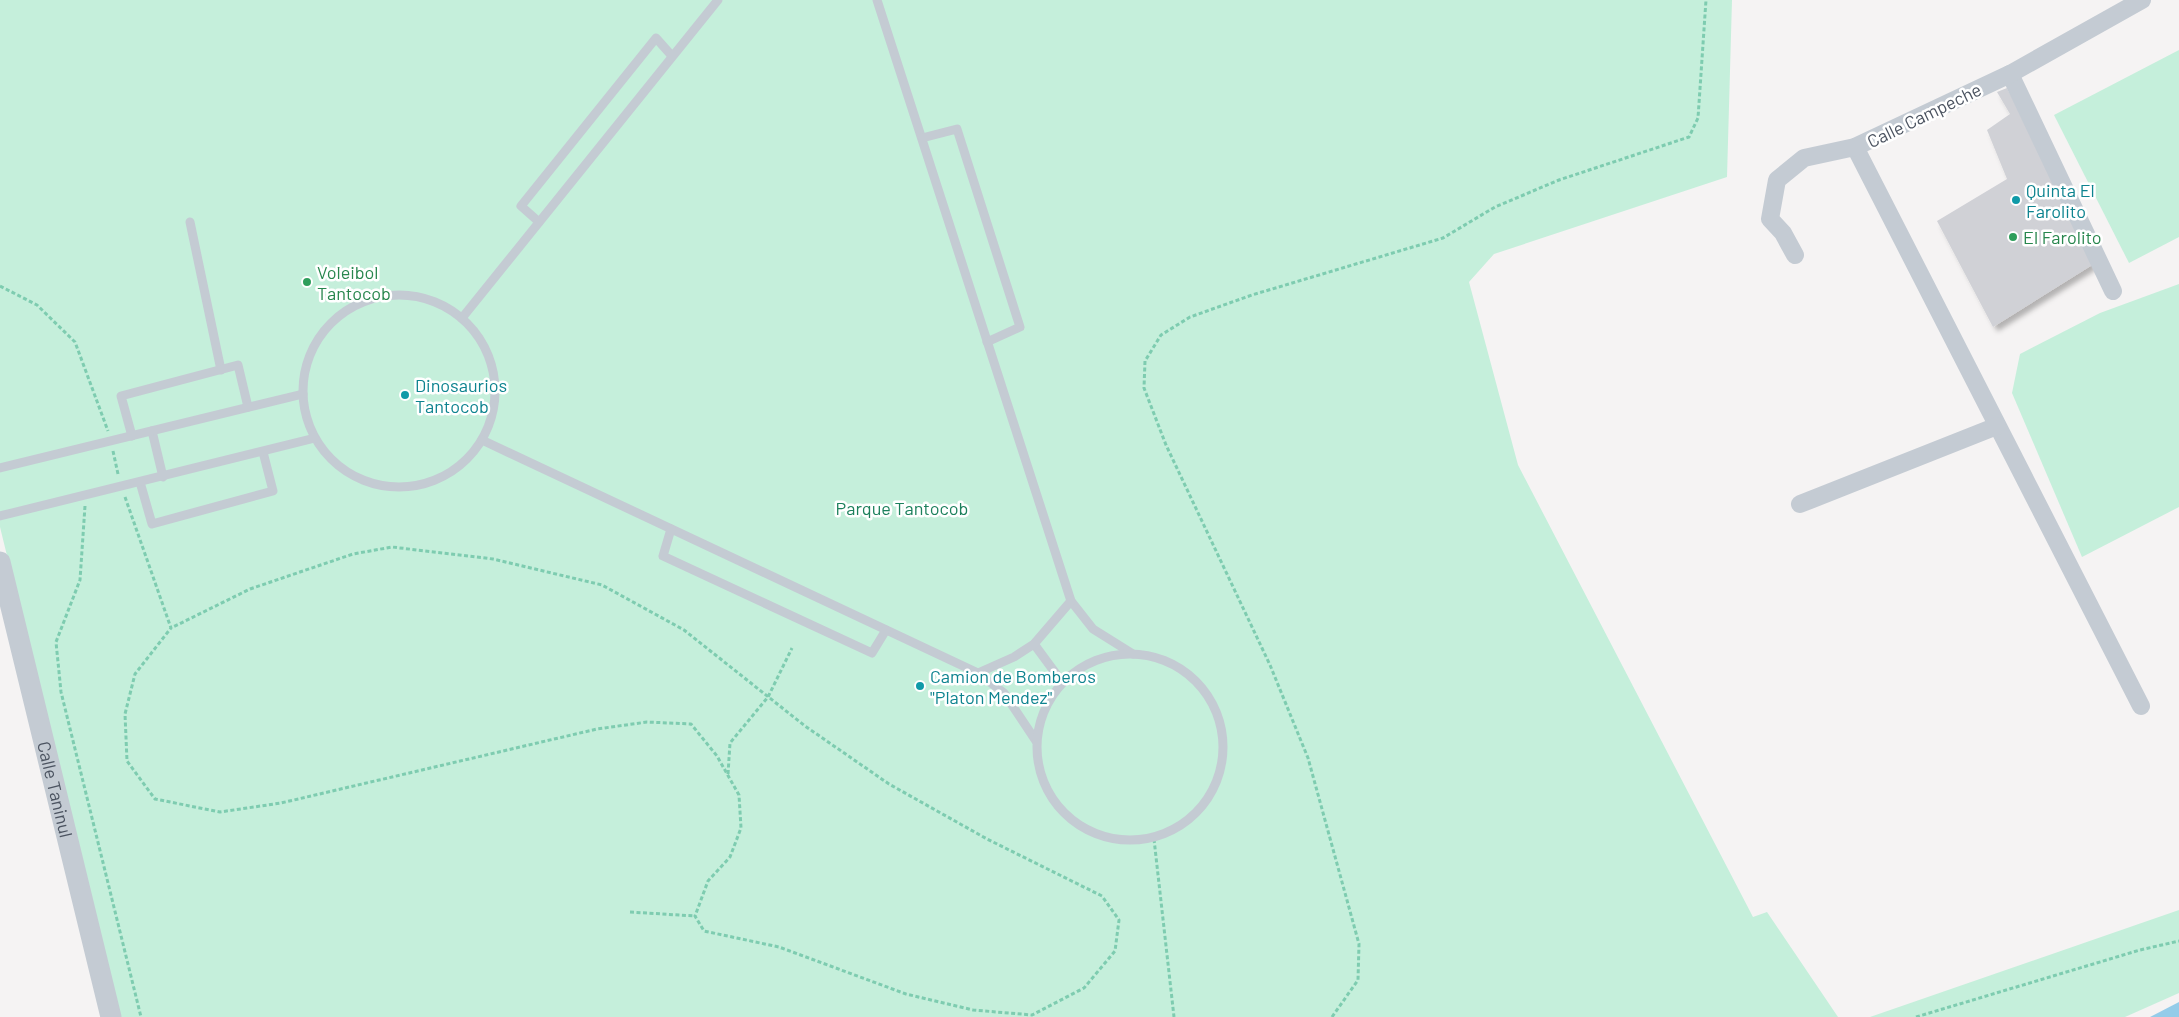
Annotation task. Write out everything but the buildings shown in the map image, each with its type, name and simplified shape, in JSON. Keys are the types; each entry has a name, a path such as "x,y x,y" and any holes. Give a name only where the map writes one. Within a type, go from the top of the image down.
{"street":[{"name":"Calle Campeche","path":"1795,255 1783,234 1770,219 1777,180 1804,158 1856,148 2010,74 2142,0"},
{"path":"2010,74 2113,291"},
{"path":"1856,148 2141,706"},
{"path":"1800,504 1997,426"},
{"name":"Calle Taninul","path":"0,562 111,1017"}],"lane":[{"path":"462,318 718,0"},
{"path":"878,0 1071,601 1093,629 1132,654"},
{"path":"539,222 521,206 656,38 672,56"},
{"path":"922,138 957,129 966,157 1020,327 987,342"},
{"path":"190,222 221,370"},
{"path":"404,294 435,301 462,318 483,344 494,376 493,409 482,440 460,466 430,482 397,488 364,481 336,464 315,438 306,417 303,394 307,362 321,334 344,312 351,308 372,298 404,294"},
{"path":"132,436 121,396 238,365 248,407"},
{"path":"0,468 303,394"},
{"path":"152,431 163,477"},
{"path":"0,516 315,438"},
{"path":"482,440 978,673 1004,693 1036,741"},
{"path":"140,482 152,524 273,491 263,452"},
{"path":"672,529 663,556 872,653 886,630"},
{"path":"978,673 1014,657 1034,644 1071,601"},
{"path":"1034,644 1062,682"},
{"path":"1119,653 1132,654 1152,655 1181,668 1205,690 1220,719 1224,752 1218,781 1203,807 1181,827 1154,838 1125,842 1096,835 1070,820 1051,798 1039,771 1036,741 1044,710 1062,682 1088,663 1119,653"}],"path":[{"path":"1332,1017 1358,980 1359,944 1308,758 1270,665 1166,445 1144,388 1145,361 1161,336 1190,317 1252,294 1443,238 1495,207 1559,180 1689,137 1698,118 1706,0"},
{"path":"0,286 37,305 75,342 111,442 121,486 171,628"},
{"path":"85,495 80,580 56,642 61,692 141,1017"},
{"path":"695,916 708,881 730,857 741,828 739,795 717,756 690,724 647,722 597,729 281,803 220,812 155,799 127,761 125,714 136,674 171,628 250,589 353,554 402,548 494,559 602,585 684,630 805,726 888,784 987,839 1102,896 1119,920 1115,951 1084,988 1032,1015"},
{"path":"728,775 730,743 768,696 792,648"},
{"path":"1154,838 1174,1017"},
{"path":"630,912 695,916"},
{"path":"695,916 704,931 779,947 906,994 973,1010 1038,1017"},
{"path":"1916,1017 2140,950 2179,941"}],"green space":[{"name":"Parque Tantocob","path":"0,0 1732,0 1727,177 1494,254 1469,282 1518,465 1753,917 1767,912 1838,1017 120,1017 0,527"},
{"path":"2179,50 2179,237 2129,263 2054,115"},
{"path":"2179,284 2179,507 2082,557 2012,393 2020,354 2100,313"},
{"path":"2179,910 2179,993 2125,1017 1870,1017"}],"water":[{"path":"2179,1002 2179,1017 2150,1017"}],"place":[{"name":"Quinta El Farolito","path":"2016,200"},
{"name":"El Farolito","path":"2013,237"},
{"name":"Voleibol Tantocob","path":"307,282"},
{"name":"Dinosaurios Tantocob","path":"405,395"},
{"name":"Camion de Bomberos \"Platon Mendez\"","path":"920,686"}]}
